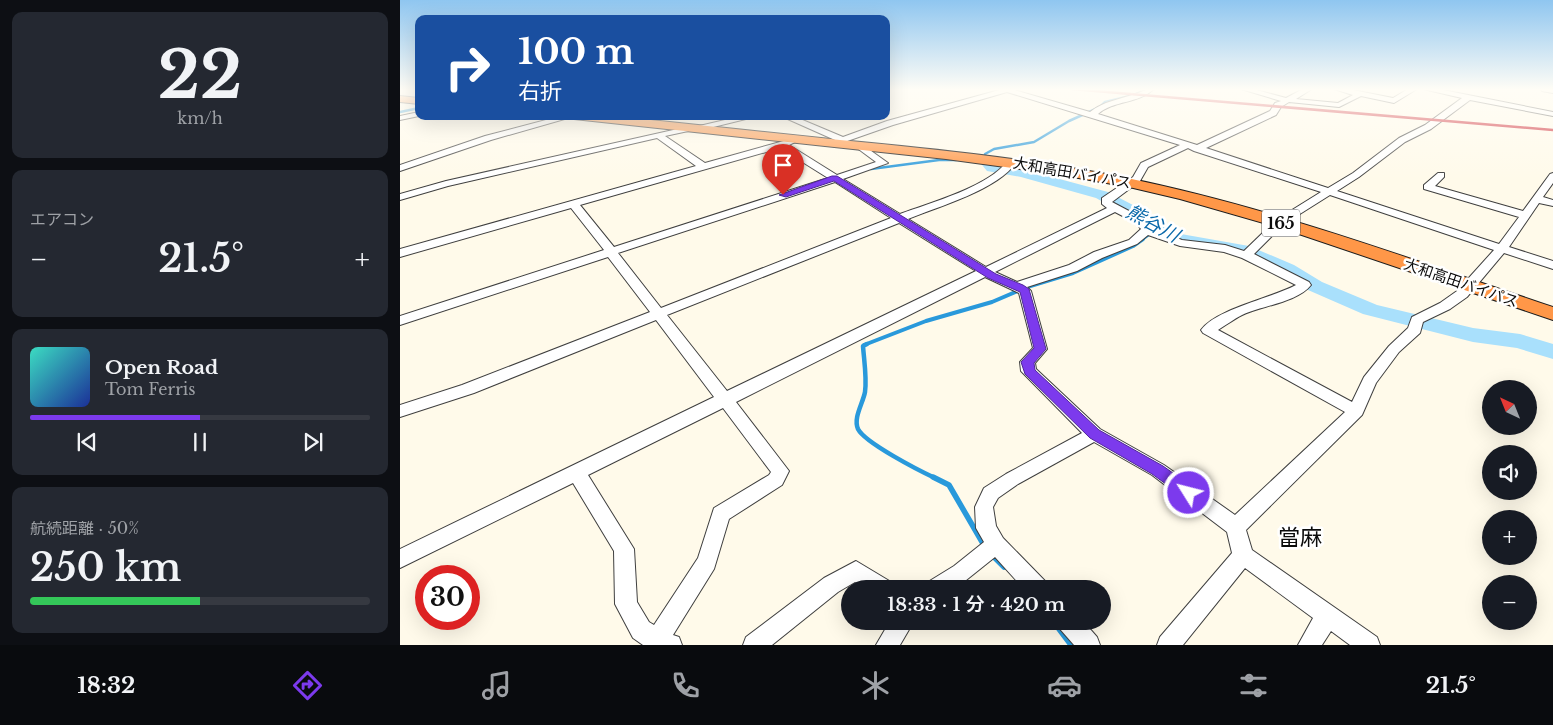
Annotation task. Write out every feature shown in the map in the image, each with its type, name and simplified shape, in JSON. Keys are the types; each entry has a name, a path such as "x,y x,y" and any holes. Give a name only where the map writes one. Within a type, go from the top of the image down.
{"highway":[{"name":"大和高田バイパス","path":"610,120 795,139 838,141 857,145 978,158 1130,184 1216,204 1280,222 1553,314"}],"street":[{"path":"793,120 838,141 904,119"},
{"path":"1107,119 1553,265"},
{"path":"1260,119 1144,165 1137,179 1106,200 1107,204 1140,221 1151,232 1180,243 1249,253 1305,285 1291,293 1237,312 1208,330 1356,411"},
{"path":"1249,253 1280,222 1374,162 1402,140 1428,127 1436,119"},
{"path":"400,168 488,138 557,120"},
{"path":"400,197 560,157 736,120"},
{"path":"659,136 704,167"},
{"path":"400,253 782,145 795,139"},
{"path":"782,145 986,272 1021,288 1073,268 1098,254 1133,242 1151,232"},
{"path":"400,321 883,163 857,145"},
{"path":"400,411 468,389 900,219 993,179 1007,163"},
{"path":"1441,174 1428,187 1525,215"},
{"path":"1236,527 1356,411 1369,381 1394,349 1416,330 1417,322 1462,294 1502,248 1553,176"},
{"path":"1537,198 1553,203"},
{"path":"574,204 780,471 776,480 721,514 707,562 661,644 641,630 626,604 624,549 577,473"},
{"path":"400,559 1116,208"},
{"path":"1021,288 1040,349 1028,362 1030,371 1094,434 1158,470 1236,527 1243,555 1369,645"},
{"path":"1027,580 990,549 984,508 991,493 1012,478 1094,434"},
{"path":"950,580 990,549"},
{"path":"1168,645 1243,555"},
{"path":"754,645 831,585 856,571 870,580"},
{"path":"1309,645 1328,616"},
{"path":"888,645 897,630"},
{"path":"1076,630 1090,645"}],"waterway":[{"name":"熊谷川","path":"985,159 985,154 994,149 1034,142 1073,119"},
{"path":"871,169 939,160 956,160"},
{"name":"熊谷川","path":"985,160 992,168 1022,173 1102,195 1148,220 1157,229 1176,238 1243,250 1287,269 1315,286 1370,310 1473,335 1520,341 1553,352"},
{"path":"1142,240 1157,229"},
{"path":"864,345 926,321 992,302 1027,287 1073,273 1133,246 1143,239"},
{"path":"867,344 863,346 866,387 857,415 858,429 881,449 935,478"},
{"path":"935,478 949,485 985,547"},
{"path":"991,554 1004,567"},
{"path":"1060,630 1071,645"}],"railway":[{"path":"1425,119 1553,130"}],"district":[{"name":"當麻","path":"1300,537"}],"route":[{"path":"783,195 835,178 992,276 1020,287 1025,291 1040,349 1028,362 1030,371 1094,434 1158,470 1189,493"}]}
